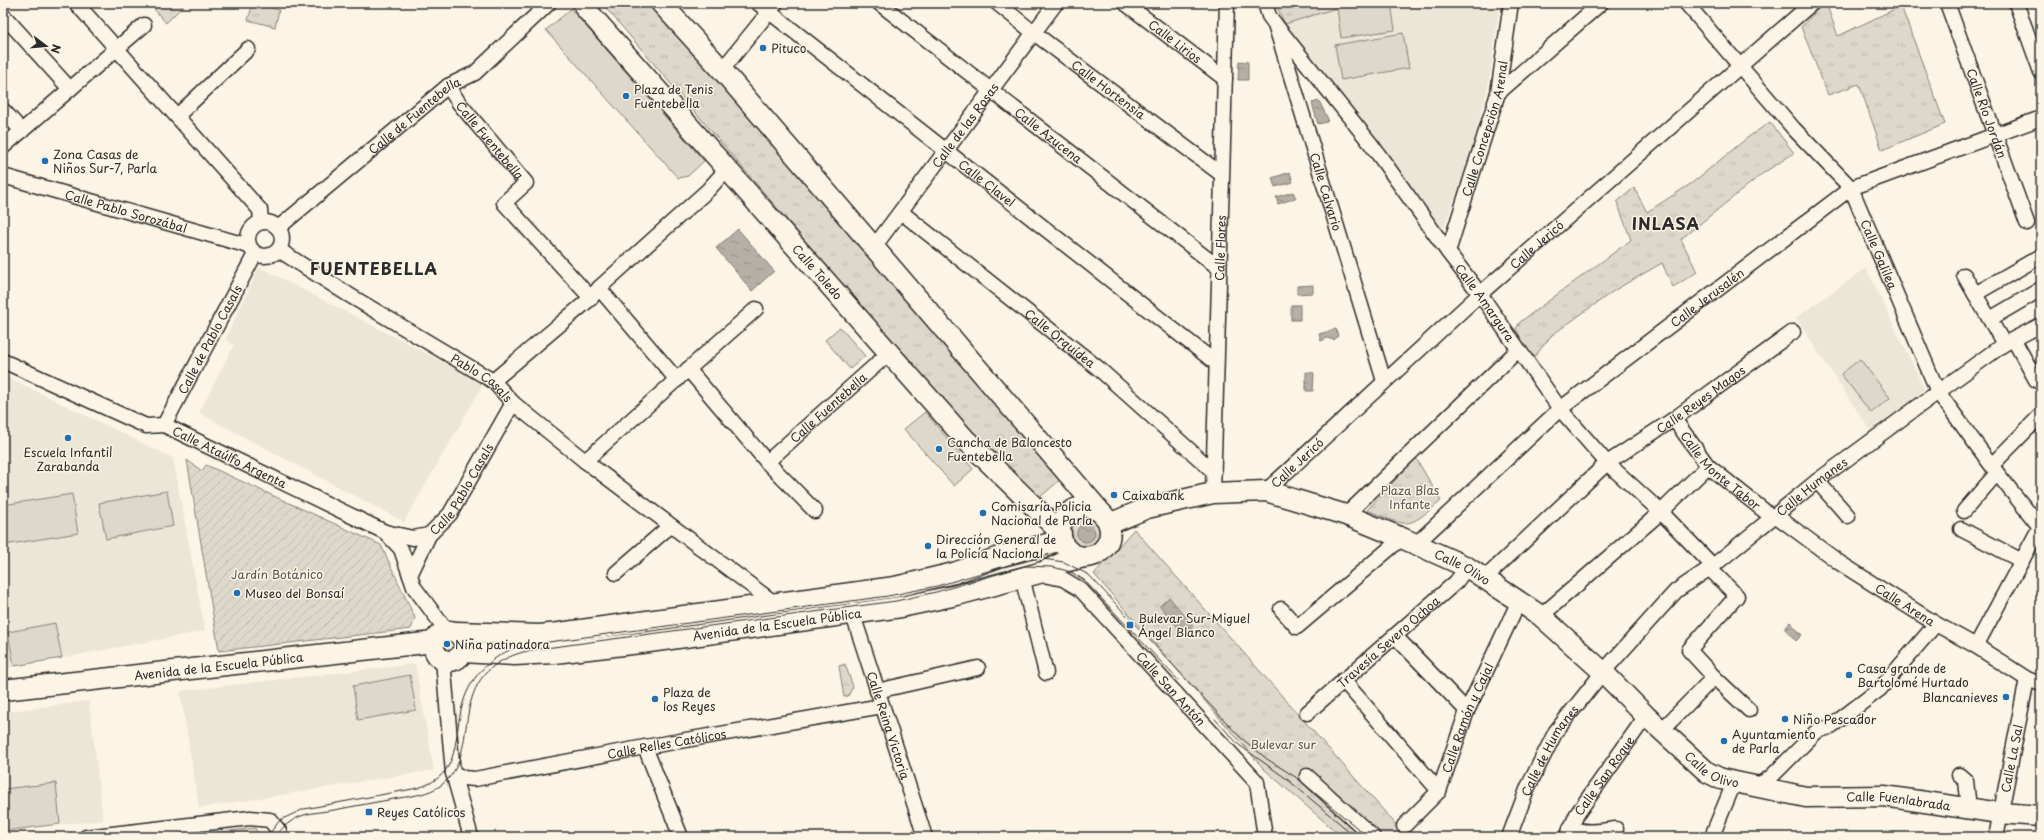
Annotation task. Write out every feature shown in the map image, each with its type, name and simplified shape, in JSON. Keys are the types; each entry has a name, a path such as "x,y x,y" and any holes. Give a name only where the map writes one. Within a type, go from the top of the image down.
{"street":[{"path":"76,3 260,210 261,222"},
{"name":"Calle de Fuentebella","path":"278,228 448,86 476,73 549,3"},
{"name":"Calle Toledo","path":"583,3 584,8 966,440 1061,536"},
{"path":"661,3 722,70 1106,520 1109,539 1105,548 1093,556 1084,557 1073,554 1061,536 1066,518 1077,509 1089,508 1097,510 1106,520"},
{"name":"Calle Clavel","path":"758,3 773,7 944,150 1216,363"},
{"name":"Calle Azucena","path":"879,3 1219,268"},
{"name":"Calle Hortensia","path":"997,3 1034,33 1221,174"},
{"name":"Calle de las Rosas","path":"874,247 901,212 944,150 992,90 1056,3"},
{"name":"Calle Lirios","path":"1125,3 1225,79"},
{"name":"Calle Flores","path":"1213,493 1226,3"},
{"name":"Calle Calvario","path":"1265,3 1269,16 1275,24 1384,381"},
{"name":"Calle Concepción Arenal","path":"1448,252 1498,93 1511,3"},
{"path":"1498,93 1601,3"},
{"name":"Calle Galilea","path":"1686,3 1794,129 1851,188 1938,392 1995,469 2041,526"},
{"name":"Calle Jericó","path":"1266,491 1480,294 1812,3"},
{"name":"Calle Río Jordán","path":"1947,3 2027,223"},
{"path":"2016,3 2041,72"},
{"path":"722,70 773,7"},
{"path":"3,15 70,90"},
{"name":"Calle Amargura","path":"1275,24 1371,144 1480,294 1560,408 1607,463 1661,512 1737,596 1689,650 1714,677"},
{"path":"3,147 144,25"},
{"path":"177,116 248,49"},
{"name":"Calle Fuentebella","path":"448,86 459,103 526,183 504,203 595,293 683,373 815,511"},
{"path":"3,110 22,131"},
{"name":"Calle Jerusalén","path":"1281,609 1297,627 1409,541 1560,408 1851,188 2041,118"},
{"path":"493,381 595,293 708,190 726,170"},
{"name":"Calle Pablo Sorozábal","path":"3,176 252,250"},
{"name":"Calle Orquídea","path":"901,212 1098,368 1214,472"},
{"path":"261,222 270,223 278,228 283,238 279,250 268,256 252,250 248,239 250,232 261,222"},
{"name":"Calle de Pablo Casals","path":"164,425 252,250"},
{"name":"Pablo Casals","path":"279,250 348,295 493,381 513,403 585,461 776,605"},
{"path":"1975,294 2041,256"},
{"path":"1964,275 1990,319 2009,342 2036,380 2041,383"},
{"path":"1990,319 2041,289"},
{"path":"585,461 756,309"},
{"name":"Calle Humanes","path":"1603,672 1676,592 1711,567 1817,481 1938,392 2009,342 2041,325"},
{"name":"Calle Reyes Magos","path":"1607,463 1674,419 1793,332"},
{"path":"1346,515 1518,350"},
{"name":"Calle Fuentebella","path":"767,462 889,353"},
{"name":"Calle Ataúlfo Argenta","path":"3,361 146,426 164,425 384,532 401,549 414,587 445,635"},
{"name":"Calle Pablo Casals","path":"410,575 429,535 450,514 513,403"},
{"path":"1964,511 1995,469 2041,415"},
{"name":"Calle Monte Tabor","path":"1674,419 1708,466 1774,516"},
{"path":"1485,578 1607,463"},
{"path":"1541,616 1661,512 1708,466"},
{"path":"1817,481 1848,516"},
{"name":"Calle Olivo","path":"1106,520 1147,508 1213,493 1266,491 1346,515 1409,541 1485,578 1541,616 1603,672 1646,716 1707,772 1721,779 1734,783 1756,786"},
{"name":"Calle Arena","path":"1774,516 1840,563 1936,624 1976,646 2027,679 2041,684"},
{"path":"616,573 670,526"},
{"path":"1976,646 2041,526"},
{"path":"1961,529 2022,561"},
{"path":"384,532 413,538 429,535"},
{"name":"Avenida de la Escuela Pública","path":"3,690 445,635 540,635 559,633 895,588 954,573 1061,536"},
{"name":"Avenida de la Escuela Pública","path":"463,652 514,654 554,653 853,615 901,607 957,595 1029,575 1064,562 1084,557"},
{"name":"Travesía Severo Ochoa","path":"1307,712 1456,582 1467,568"},
{"path":"1029,575 1046,673"},
{"name":"Calle San Antón","path":"1029,575 1063,579 1080,589 1257,782 1265,837"},
{"name":"Calle Ramón y Cajal","path":"1404,826 1440,790 1467,711 1519,601"},
{"name":"Calle Reina Victoria","path":"853,615 925,837"},
{"path":"1756,786 1770,778 1817,731 1830,727 1880,689 1936,624"},
{"path":"445,635 464,641 463,652 456,659 451,661 443,660 435,653 445,635"},
{"path":"1395,636 1467,711"},
{"path":"443,660 453,773 471,837"},
{"path":"877,691 978,668"},
{"name":"Calle de Humanes","path":"1509,837 1528,787 1556,731 1603,672"},
{"path":"1661,730 1714,677 1749,710"},
{"name":"Calle La Sal","path":"1996,837 2027,679"},
{"path":"1344,680 1440,790"},
{"name":"Calle Relles Católicos","path":"453,773 464,778 475,779 645,747 882,706"},
{"name":"Calle San Roque","path":"1568,833 1577,814 1646,716"},
{"path":"645,747 681,837"},
{"path":"1959,775 1966,781 1969,808"},
{"path":"1307,776 1373,837"},
{"path":"1714,837 1714,831 1734,783"},
{"name":"Calle Fuenlabrada","path":"1756,786 1806,797 1884,796 2000,813 2041,816"},
{"path":"86,837 250,818 270,820 279,831 279,837"},
{"path":"1568,833 1616,829"}],"shaded area":[{"path":"1353,3 1500,3 1489,82 1470,156 1443,230 1379,140 1285,24"},
{"path":"259,267 484,383 404,522 199,413 234,345 225,340"},
{"path":"1866,268 1925,390 1873,435 1796,318"},
{"path":"3,375 173,458 205,631 8,668 3,643"},
{"path":"415,664 434,770 199,808 180,691"},
{"path":"89,701 103,820 3,831 3,712"}],"green space":[{"path":"149,3 186,3 166,23"},
{"path":"253,3 279,10 275,27 248,20"},
{"path":"610,3 648,3 1068,473 1031,505 606,8"},
{"path":"1275,3 1353,3 1285,24"},
{"path":"1372,3 1391,3 1395,30 1341,38 1337,8"},
{"path":"1824,3 1826,3 1838,36 1901,6 1945,124 1882,150 1859,84 1828,95 1801,27"},
{"name":"Plaza de Tenis Fuentebella","path":"571,9 704,161 688,176 678,178 546,30"},
{"path":"1403,33 1409,68 1341,80 1335,45"},
{"path":"1770,122 1794,153 1762,174 1681,239 1697,272 1673,287 1662,263 1615,290 1552,335 1535,356 1529,353 1516,329 1520,322 1631,240 1617,202 1634,188 1647,212 1692,183 1747,138"},
{"path":"840,327 865,356 850,369 825,340"},
{"path":"1860,359 1890,398 1871,413 1841,374"},
{"name":"Cancha de Baloncesto Fuentebella","path":"925,412 973,469 954,486 904,429"},
{"name":"Plaza Blas Infante","path":"1416,458 1441,501 1413,522 1406,523 1399,523 1367,510"},
{"name":"Jardín Botánico","path":"187,460 202,471 206,465 381,545 415,618 411,629 219,651"},
{"path":"167,491 173,526 106,539 99,503"},
{"path":"72,494 78,533 4,545 3,505"},
{"path":"1087,518 1098,522 1101,528 1101,534 1094,544 1082,548 1076,546 1071,541 1070,537 1073,526 1079,521"},
{"name":"Bulevar sur","path":"1134,529 1407,837 1342,837 1264,769 1094,574"},
{"path":"55,623 62,658 14,666 8,632"},
{"path":"845,664 853,687 848,696 844,697 839,666"},
{"path":"410,675 416,710 358,720 353,686"},
{"path":"56,783 60,824 3,831 3,789"},
{"path":"255,828 259,837 179,837"}],"water":[{"path":"1239,61 1248,62 1248,80 1238,80"},
{"path":"1319,101 1328,119 1327,122 1318,124 1312,103"},
{"path":"1290,172 1293,182 1275,187 1272,178"},
{"path":"1293,192 1296,198 1278,204 1276,197"},
{"path":"738,229 774,271 752,291 716,248"},
{"path":"1313,285 1313,293 1297,294 1297,286"},
{"path":"1291,305 1300,305 1300,320 1291,320"},
{"path":"1336,329 1338,336 1334,340 1327,338 1321,341 1319,334"},
{"path":"1306,372 1314,373 1313,391 1306,391"},
{"path":"1086,524 1092,527 1095,533 1092,539 1086,542 1080,539 1077,533 1080,527"},
{"path":"1169,597 1193,626 1185,636 1160,606"},
{"path":"1790,622 1802,635 1796,641 1784,628"}],"tram line":[{"path":"267,837 280,820 304,809 418,788 432,782 442,774 449,764 453,754 463,703 471,684 477,675 492,661 500,655 519,646 888,596 937,586 1029,559 1064,562 1089,575 1240,737 1267,759 1297,778 1368,837"},
{"path":"275,837 288,824 304,815 425,793 440,786 454,771 461,753 468,713 474,693 484,675 502,660 531,650 896,601 936,592 1025,566 1053,567 1071,572 1084,580 1178,680"},
{"path":"1215,719 1239,745 1287,779 1356,837"}],"place":[{"name":"Pituco","path":"763,48"},
{"name":"Plaza de Tenis Fuentebella","path":"626,96"},
{"name":"Zona Casas de Niños Sur-7, Parla","path":"45,161"},
{"name":"Escuela Infantil Zarabanda","path":"68,438"},
{"name":"Cancha de Baloncesto Fuentebella","path":"939,449"},
{"name":"Caixabank","path":"1114,495"},
{"name":"Comisaría Policia Nacional de Parla","path":"983,513"},
{"name":"Dirección General de la Policía Nacional","path":"928,546"},
{"name":"Museo del Bonsaí","path":"237,593"},
{"name":"Bulevar Sur-Miguel Ángel Blanco","path":"1130,625"},
{"name":"Niña patinadora","path":"447,644"},
{"name":"Casa grande de Bartolomé Hurtado","path":"1849,675"},
{"name":"Blancanieves","path":"2006,697"},
{"name":"Plaza de los Reyes","path":"655,699"},
{"name":"Niño Pescador","path":"1785,719"},
{"name":"Ayuntamiento de Parla","path":"1724,741"},
{"name":"Reyes Católicos","path":"369,812"}],"district":[{"name":"INLASA","path":"1666,223"},
{"name":"FUENTEBELLA","path":"374,268"}]}
